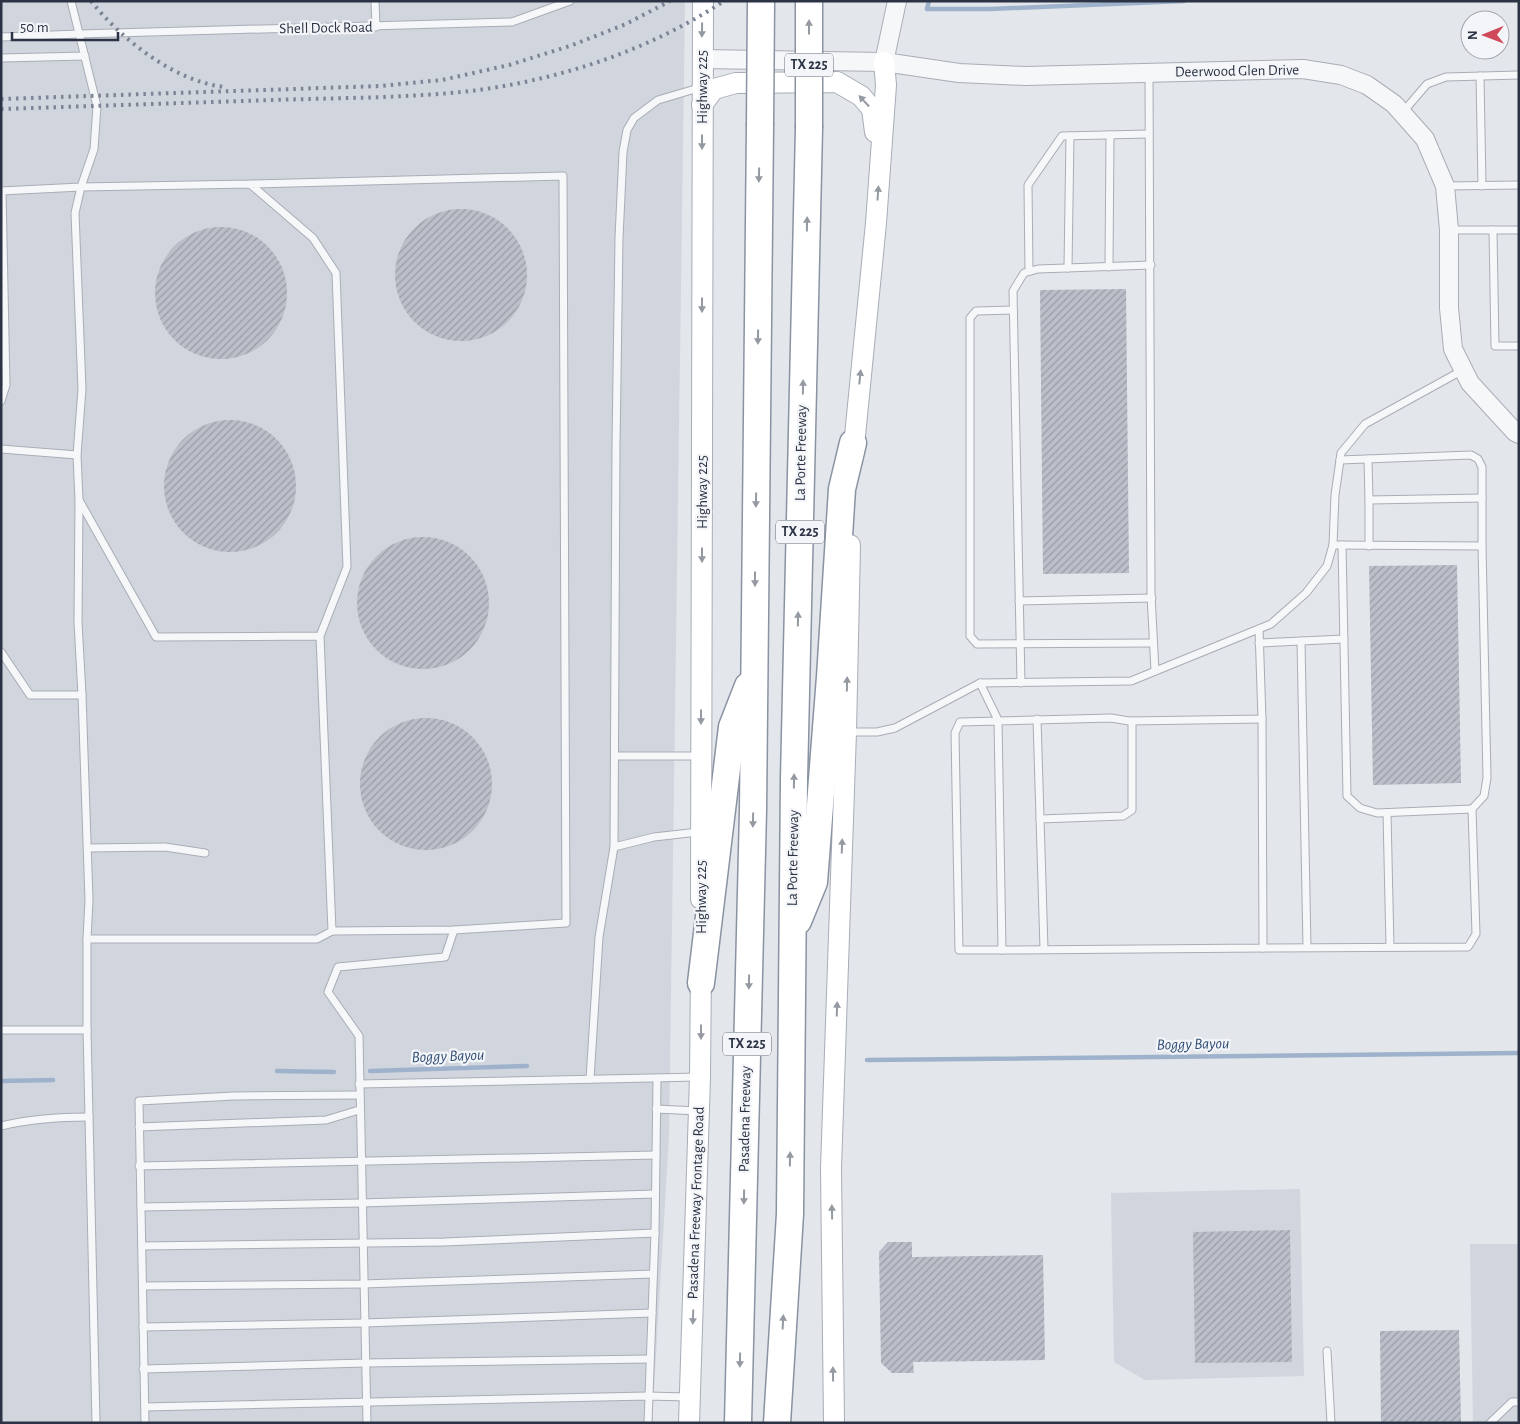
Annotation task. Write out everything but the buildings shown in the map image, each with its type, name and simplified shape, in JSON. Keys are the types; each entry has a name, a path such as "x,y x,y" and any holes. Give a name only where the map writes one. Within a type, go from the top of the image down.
{"highway":[{"name":"TX 225","path":"755,666 761,1"},
{"name":"La Porte Freeway","path":"792,935 809,128 809,1"},
{"path":"792,935 814,882 842,489 853,443"},
{"path":"701,983 732,727 755,666"},
{"name":"Pasadena Freeway","path":"738,1423 755,666"},
{"name":"TX 225","path":"777,1423 790,1214 792,935"}],"main road":[{"name":"Highway 225","path":"701,983 703,1"},
{"path":"834,1423 831,1168 846,732 853,443 881,164 886,85 884,62"},
{"path":"702,96 714,89 736,83 837,82 861,96 872,109 881,164"},
{"name":"Pasadena Freeway Frontage Road","path":"688,1423 699,1111 701,983"}],"street":[{"path":"884,62 897,1"},
{"name":"Deerwood Glen Drive","path":"702,58 884,62 959,73 1025,76 1303,69 1340,74 1367,85 1394,104 1425,139 1445,186 1449,230 1450,308 1454,349 1470,383 1514,432 1519,434"}],"lane":[{"path":"71,1 97,106 94,149 81,187 75,213 82,389 77,455 79,500 78,622 88,848 87,1030 96,1423"},
{"path":"375,1 376,27"},
{"name":"Shell Dock Road","path":"1,37 512,22 570,1"},
{"path":"1,58 85,56"},
{"path":"1150,73 1152,598 1155,671"},
{"path":"1402,113 1427,84 1446,77 1519,75"},
{"path":"1480,76 1482,186"},
{"path":"590,1079 599,937 614,847 616,455 622,152 627,130 634,118 658,100 702,96"},
{"path":"1029,271 1028,185 1062,136 1149,134"},
{"path":"1109,267 1110,135"},
{"path":"1068,268 1070,136"},
{"path":"1,401 6,385 1,192 81,187 563,176 566,923 454,930 332,931 317,939 87,939"},
{"path":"250,184 313,238 336,273 347,567 320,636 332,931"},
{"path":"1445,186 1519,185"},
{"path":"1449,230 1519,230"},
{"path":"1493,230 1495,346 1519,346"},
{"path":"1021,682 1013,291 1024,273 1038,269 1151,265"},
{"path":"1013,310 976,311 970,318 970,636 977,644 1154,643"},
{"path":"846,732 877,732 895,728 980,683 1131,681 1270,624 1306,593 1327,566 1333,545 1335,495 1341,453 1365,424 1464,369"},
{"path":"1,449 77,455"},
{"path":"1262,719 1132,720 1111,718 960,722 954,733 959,950 1468,947 1476,934 1472,809 1484,796 1487,778 1482,466 1478,459 1471,455 1340,460"},
{"path":"1368,459 1369,546"},
{"path":"1369,500 1482,498"},
{"path":"79,500 156,637 320,636"},
{"path":"1333,545 1482,546"},
{"path":"1342,545 1348,796 1360,808 1378,813 1472,809"},
{"path":"1019,601 1152,598"},
{"path":"1259,629 1262,719 1263,948"},
{"path":"1259,643 1344,639"},
{"path":"1301,641 1307,947"},
{"path":"1,652 30,695 82,695"},
{"path":"980,683 998,720 1002,950"},
{"path":"1037,719 1044,949"},
{"path":"1040,819 1123,816 1132,810 1132,720"},
{"path":"615,756 701,756"},
{"path":"1387,812 1390,947"},
{"path":"614,847 654,837 701,832"},
{"path":"88,848 165,848 205,853"},
{"path":"367,1423 358,1036 328,992 338,967 446,956 454,930"},
{"path":"1,1030 87,1030"},
{"path":"359,1084 700,1077"},
{"path":"648,1423 655,1233 657,1079"},
{"path":"145,1423 139,1101 234,1096 359,1095"},
{"path":"656,1109 699,1111"},
{"path":"139,1127 326,1120 359,1110"},
{"path":"1,1126 47,1118 89,1117"},
{"path":"139,1166 656,1155"},
{"path":"141,1207 361,1203 655,1194"},
{"path":"142,1246 444,1242 655,1233"},
{"path":"143,1286 363,1284 653,1274"},
{"path":"143,1327 364,1323 652,1313"},
{"path":"1327,1351 1331,1423"},
{"path":"143,1369 650,1358"},
{"path":"145,1408 648,1396 690,1397"},
{"path":"1490,1423 1512,1402 1519,1402"}],"shaded area":[{"path":"1,1 685,1 669,1136 652,1423 1,1423"},
{"path":"1300,1189 1304,1376 1145,1380 1114,1362 1111,1193"},
{"path":"1470,1244 1519,1244 1519,1423 1473,1423"}],"waterway":[{"path":"929,1 927,9 990,9 1184,1"},
{"name":"Boggy Bayou","path":"867,1060 1519,1053"},
{"name":"Boggy Bayou","path":"370,1071 527,1066"},
{"name":"Boggy Bayou","path":"277,1071 334,1072"},
{"name":"Boggy Bayou","path":"1,1081 53,1080"}],"railway":[{"path":"91,1 133,44 150,56 187,77 225,87"},
{"path":"1,99 380,86 442,80 509,65 570,46 626,24 670,1"},
{"path":"1,109 391,97 462,92 496,87 565,72 631,50 694,19 724,1"}]}
